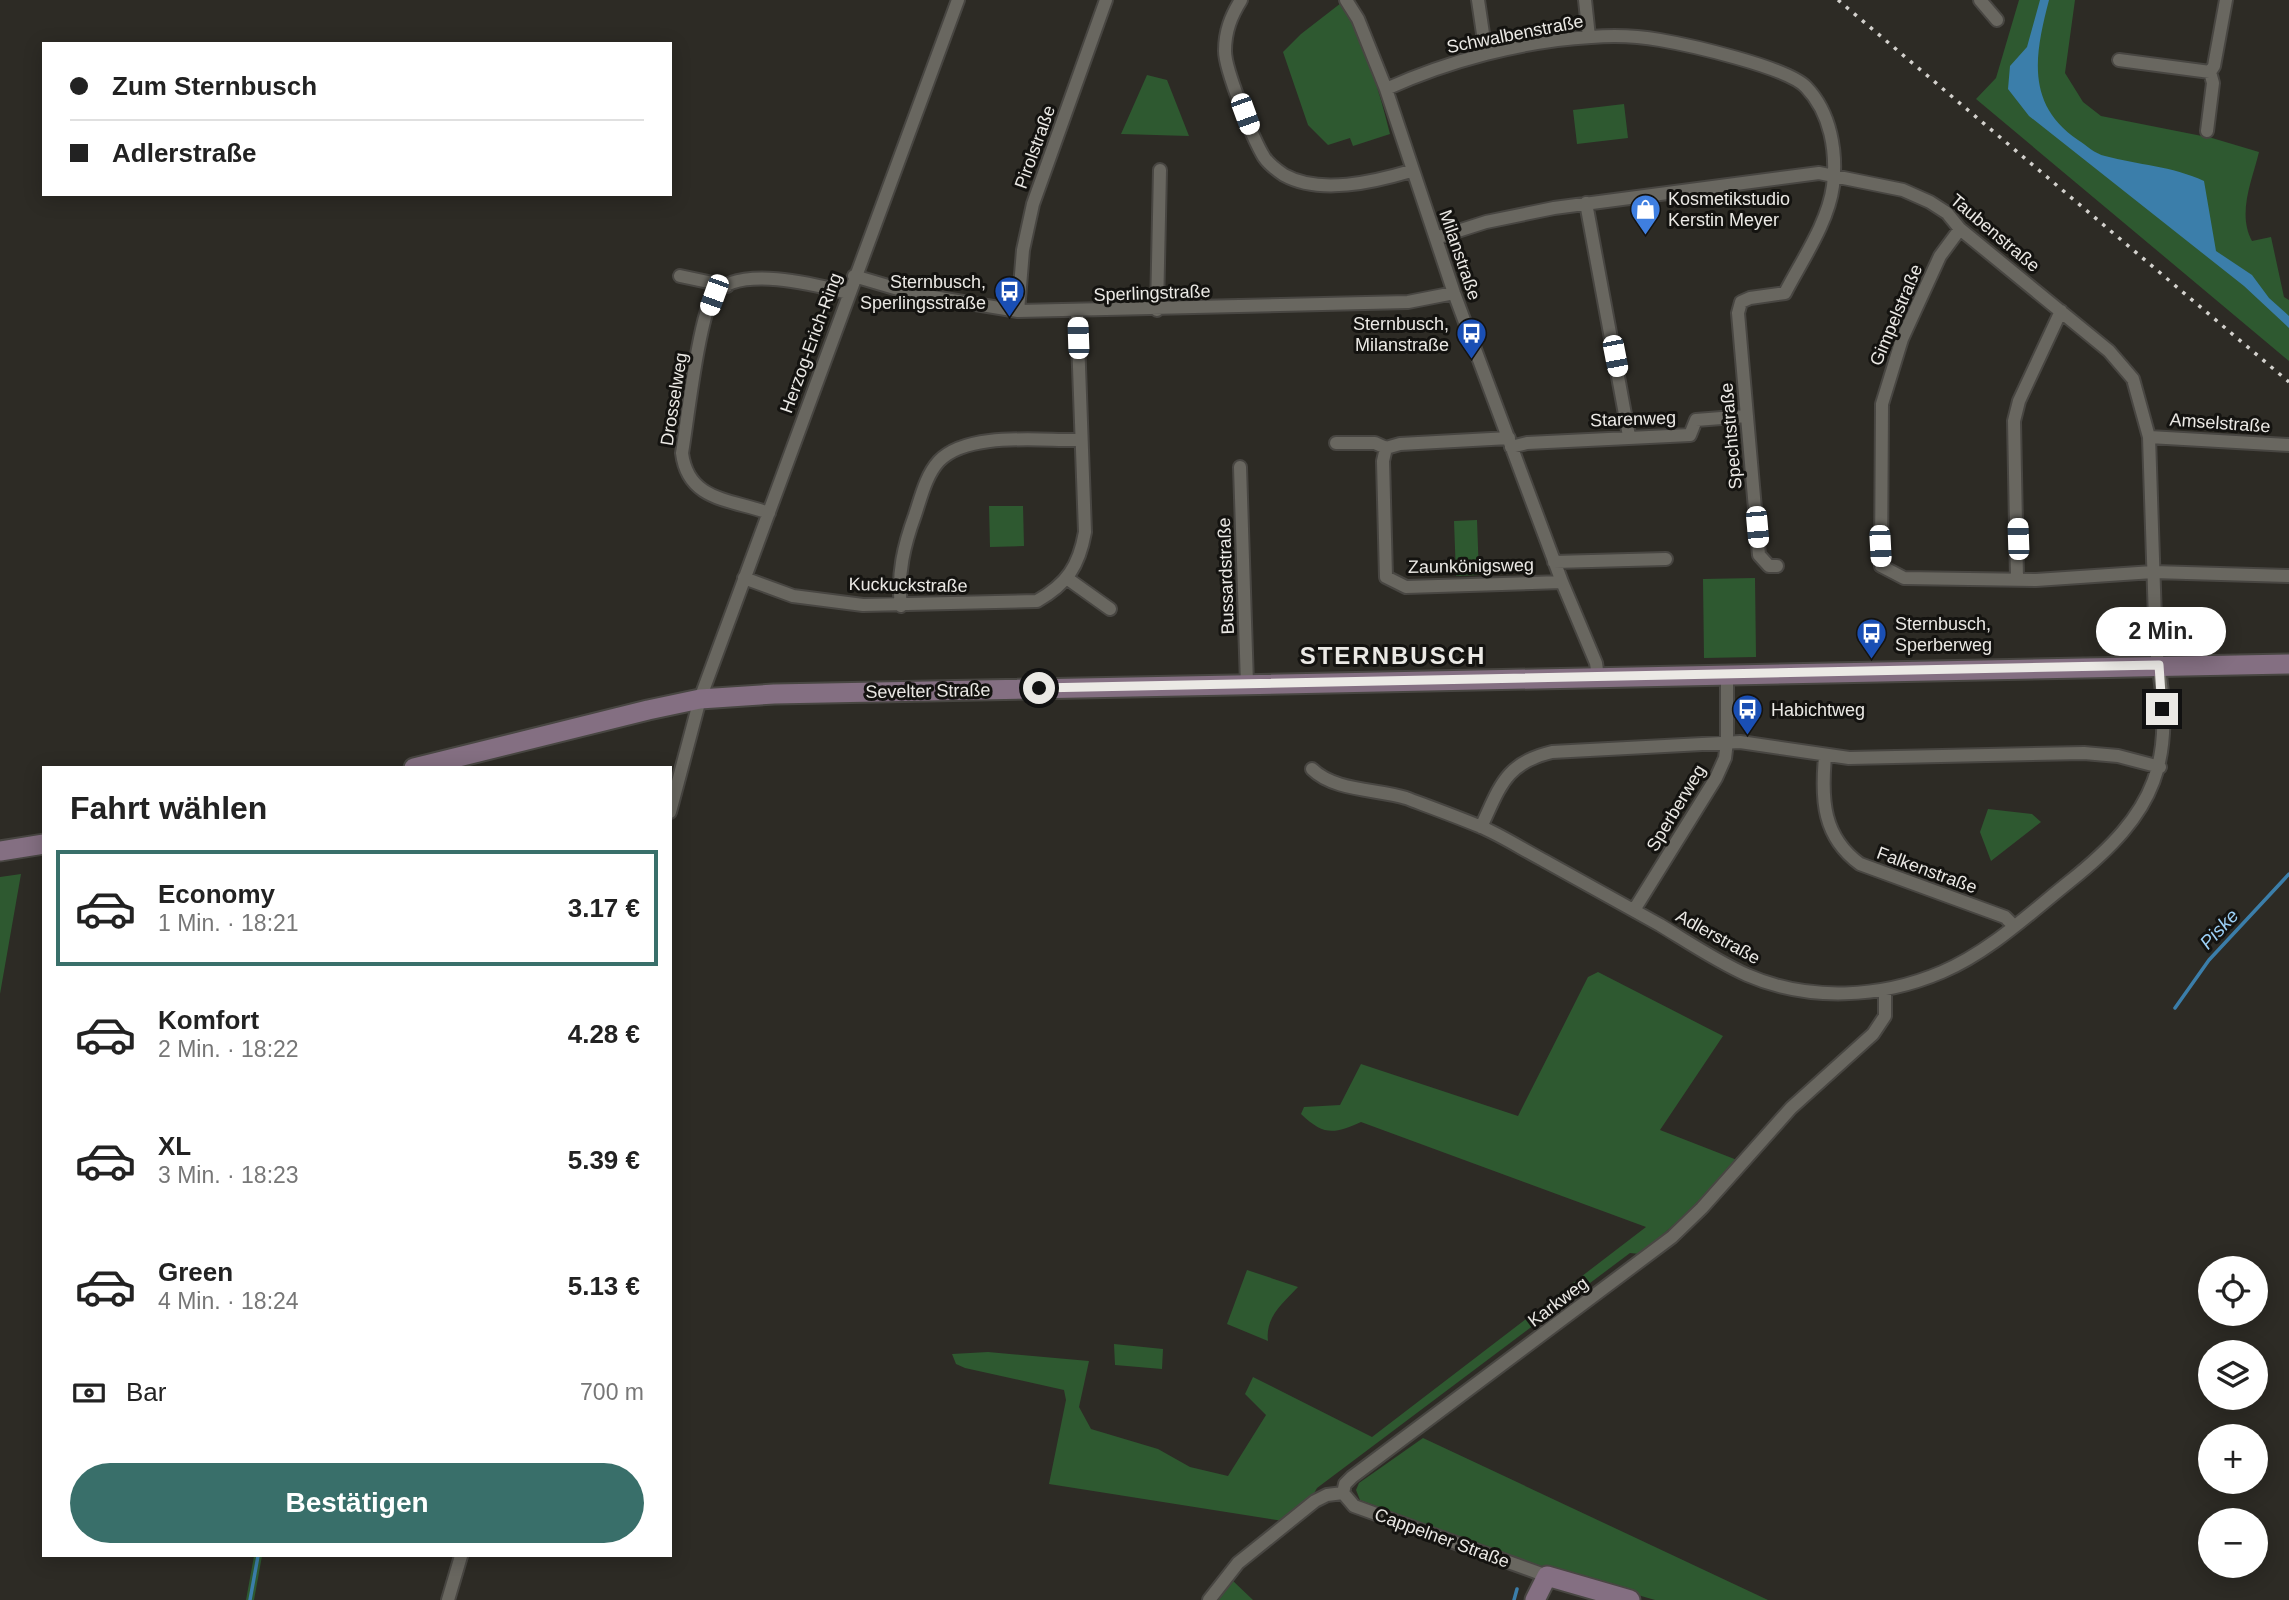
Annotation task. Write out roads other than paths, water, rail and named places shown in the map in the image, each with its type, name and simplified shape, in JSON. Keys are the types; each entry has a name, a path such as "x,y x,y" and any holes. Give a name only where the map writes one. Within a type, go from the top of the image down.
{"street":[{"name":"Herzog-Erich-Ring","path":"672,804 700,699 958,0"},
{"name":"Pirolstraße","path":"1018,312 1023,250 1033,204 1106,0"},
{"path":"1241,0 1229,19 1224,54 1254,138 1266,160 1284,175 1308,183 1350,184 1412,171"},
{"name":"Milanstraße","path":"1346,0 1358,19 1385,89 1454,293 1554,562 1596,663 1598,677"},
{"path":"1478,0 1486,54"},
{"path":"1586,0 1589,37"},
{"path":"1980,0 1997,20"},
{"path":"2207,131 2213,83 2210,72 2214,66 2226,0"},
{"name":"Schwalbenstraße","path":"1385,89 1432,69 1486,54 1589,37 1658,39 1736,58 1783,74 1805,85 1822,108 1832,136 1833,174 1826,212 1786,293 1750,298"},
{"path":"2119,60 2210,72"},
{"path":"1157,310 1160,170"},
{"name":"Taubenstraße","path":"1436,238 1486,222 1586,203 1819,173 1885,185 1930,202 1947,213 1960,229 2124,365 2133,379 2149,437 2159,665"},
{"path":"1586,203 1629,436"},
{"name":"Gimpelstraße","path":"1960,229 1940,256 1902,339 1882,404 1881,566 1904,578 2017,579 2153,572"},
{"path":"680,276 727,286 751,279 778,279 848,293"},
{"name":"Sperlingstraße","path":"854,276 915,294 1018,312 1408,302 1454,293"},
{"name":"Drosselweg","path":"727,286 714,295 705,320 682,453 685,474 696,486 713,495 769,513"},
{"name":"Spechtstraße","path":"1750,298 1741,302 1738,313 1759,555 1769,566 1777,566"},
{"path":"2017,579 2014,421 2019,401 2061,311"},
{"path":"1077,312 1085,532 1081,557 1069,579 1110,609"},
{"name":"Starenweg","path":"1510,442 1690,435 1696,420 1747,416"},
{"name":"Amselstraße","path":"2149,437 2289,445"},
{"path":"901,606 901,565 906,539 930,475 939,461 954,450 973,442 1080,440"},
{"path":"1336,443 1376,443 1387,448 1400,444 1510,442"},
{"name":"Zaunkönigsweg","path":"1387,448 1382,461 1386,576 1395,584 1406,587 1562,582"},
{"name":"Bussardstraße","path":"1240,467 1247,684"},
{"path":"1554,562 1665,559"},
{"path":"2153,572 2289,576"},
{"name":"Kuckuckstraße","path":"744,578 793,596 863,605 901,606 1037,601 1069,579"},
{"name":"Sevelter Straße","path":"422,766 607,719 700,699 775,694 2289,664"},
{"name":"Adlerstraße","path":"1312,769 1322,779 1404,798 1481,827 1634,910 1726,965 1768,982 1812,992 1854,994 1885,990 1943,971 1976,954 2080,874 2123,834 2151,794 2160,767 2162,682 2159,665"},
{"name":"Sperberweg","path":"1634,910 1716,778 1725,758 1727,674"},
{"path":"1481,827 1504,779 1515,767 1531,757 1552,752 1740,742 1825,757 2084,752 2118,756 2160,767"},
{"name":"Falkenstraße","path":"1825,757 1825,809 1832,836 1846,854 1860,864 2005,918 2014,926"},
{"path":"0,851 42,844"},
{"name":"Karkweg","path":"1343,1493 1345,1485 1352,1477 1672,1237 1702,1208 1791,1108 1873,1034 1885,1016 1885,990"},
{"path":"1209,1600 1238,1563 1315,1501 1327,1495 1343,1493"},
{"name":"Cappelner Straße","path":"1343,1493 1353,1506 1547,1576 1630,1600"},
{"path":"447,1600 461,1557"},
{"path":"1535,1600 1547,1576"}],"water":[{"path":"2040,0 2049,0 2040,40 2038,77 2049,111 2061,126 2098,153 2180,172 2204,181 2216,251 2252,275 2269,298 2289,316 2289,328 2244,286 2029,116 2008,89 2010,66 2027,47"}],"waterway":[{"name":"Piske","path":"2175,1008 2209,960 2289,874"},
{"path":"250,1600 258,1557"},
{"name":"Piske","path":"1514,1600 1517,1589"}],"railway":[{"path":"1838,0 2289,382"}],"place":[{"name":"Kosmetikstudio Kerstin Meyer","path":"1645,236"},
{"name":"Sternbusch, Sperlingsstraße","path":"1009,319"},
{"name":"Sternbusch, Milanstraße","path":"1472,361"},
{"name":"Sternbusch, Sperberweg","path":"1872,661"},
{"name":"Habichtweg","path":"1748,737"}],"district":[{"name":"STERNBUSCH","path":"1393,655"}]}
